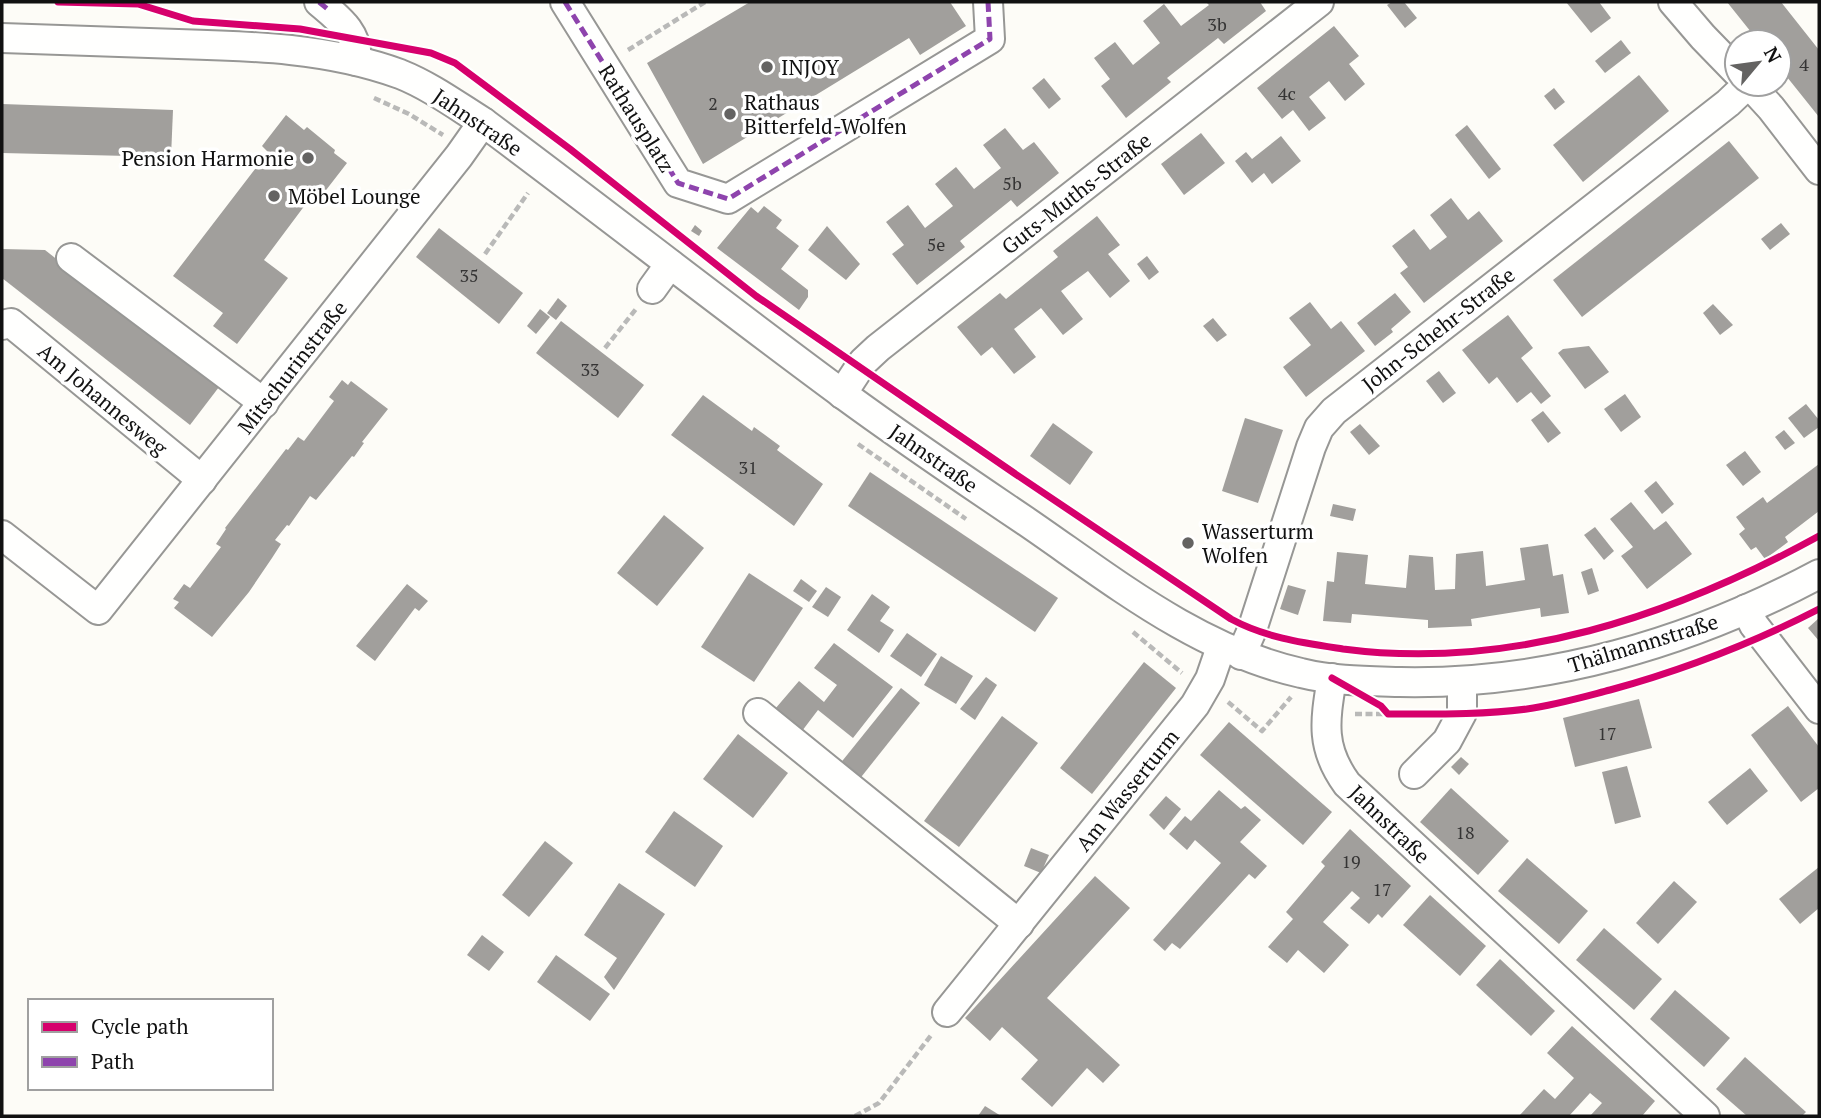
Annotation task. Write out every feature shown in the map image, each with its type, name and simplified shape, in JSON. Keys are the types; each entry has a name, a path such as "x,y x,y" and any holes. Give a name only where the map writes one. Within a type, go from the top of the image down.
{"street":[{"name":"Rathausplatz","path":"565,2 678,183 727,199 990,38 988,2"},
{"name":"Guts-Muths-Straße","path":"842,394 863,362 878,348 1319,2"},
{"path":"1673,2 1723,58"},
{"path":"325,6 345,24 353,38 358,51 356,61"},
{"name":"Jahnstraße","path":"2,38 248,46 356,61 403,76 428,88 483,122 842,394 1153,607 1231,651 1301,673 1332,678 1326,734 1329,752 1337,770 1348,784 1705,1116"},
{"name":"John-Schehr-Straße","path":"1231,651 1252,630 1311,447 1319,428 1334,411 1732,98"},
{"path":"1761,98 1819,170"},
{"name":"Mitschurinstraße","path":"2,535 98,610 264,403 483,122"},
{"path":"71,258 264,403"},
{"path":"652,289 670,264"},
{"name":"Am Johannesweg","path":"2,325 11,323 202,480"},
{"name":"Thälmannstraße","path":"1332,678 1462,682 1566,668 1610,658 1706,626 1819,574"},
{"path":"1746,609 1754,625 1819,709"},
{"name":"Am Wasserturm","path":"947,1012 1195,705 1231,651"},
{"path":"1414,775 1447,741 1462,713 1462,682"},
{"path":"758,713 1019,925"}],"path":[{"path":"603,65 705,2"},
{"path":"373,97 409,114 465,148"},
{"path":"485,254 527,192 537,200"},
{"path":"605,348 652,289"},
{"path":"1381,706 1388,714"},
{"path":"855,1116 879,1103 947,1012"}],"building":[{"name":"Rathaus Bitterfeld-Wolfen","path":"750,2 950,2 966,26 920,55 909,38 703,164 647,63"},
{"path":"1206,2 1260,2 1266,11 1224,44 1218,38 1167,78 1171,82 1126,118 1101,86 1110,79 1094,58 1115,42 1133,65 1160,43 1143,21 1164,4 1181,26 1209,5"},
{"path":"1404,2 1417,18 1405,28 1387,5"},
{"path":"1566,2 1599,2 1611,18 1591,33"},
{"path":"1727,2 1781,2 1819,50 1819,117 1793,84 1793,28 1748,28"},
{"path":"1334,26 1359,56 1349,64 1365,84 1345,101 1329,81 1309,97 1326,118 1309,131 1293,110 1282,119 1257,88"},
{"path":"1621,40 1631,53 1605,73 1595,61"},
{"path":"1639,75 1669,111 1583,182 1553,145"},
{"path":"1044,78 1061,99 1049,109 1032,88"},
{"path":"1554,88 1565,102 1555,110 1544,96"},
{"path":"2,104 173,110 171,157 2,153"},
{"path":"286,115 304,130 307,127 347,163 323,194 317,189 264,260 288,278 237,344 213,326 223,313 173,276 268,152 262,146"},
{"path":"1467,125 1501,169 1489,179 1455,135"},
{"path":"1005,128 1023,150 1034,142 1059,173 1017,207 1011,200 960,241 965,247 917,285 892,254 904,245 886,222 908,205 925,228 953,206 935,184 956,167 974,189 1001,168 983,145"},
{"path":"1201,133 1225,163 1184,195 1161,164"},
{"path":"1281,136 1301,161 1272,184 1264,173 1252,183 1235,161 1246,152 1252,159"},
{"path":"1729,141 1759,178 1582,317 1553,280"},
{"path":"1451,198 1468,220 1479,211 1503,241 1424,303 1400,273 1408,267 1392,246 1414,229 1430,250 1447,237 1430,215"},
{"path":"764,206 782,220 776,228 799,246 781,269 808,290 808,297 799,310 717,248 751,207 758,213"},
{"path":"1097,216 1120,245 1108,254 1130,281 1110,298 1088,271 1061,291 1083,319 1063,335 1041,308 1014,329 1036,357 1014,374 992,347 981,356 957,327 1000,293 1006,299 1058,257 1053,251"},
{"path":"1781,223 1790,234 1770,250 1761,239"},
{"path":"695,225 702,231 699,236 691,231"},
{"path":"827,226 860,264 846,280 808,250"},
{"path":"439,228 523,293 499,324 416,257"},
{"path":"2,249 45,250 219,387 190,425 2,278"},
{"path":"1147,256 1159,272 1149,280 1137,264"},
{"path":"1395,293 1411,312 1391,329 1393,332 1375,346 1357,323"},
{"path":"558,298 567,306 556,320 547,313"},
{"path":"1310,302 1331,329 1341,321 1365,351 1306,397 1283,367 1311,345 1289,318"},
{"path":"1713,304 1733,325 1720,335 1703,313"},
{"path":"540,309 550,317 536,334 527,326"},
{"path":"1508,315 1533,348 1521,358 1551,396 1541,404 1531,392 1517,403 1497,377 1489,384 1462,350"},
{"path":"1213,318 1227,335 1217,342 1203,326"},
{"path":"561,321 644,385 618,418 536,353"},
{"path":"1589,346 1609,372 1585,389 1558,353 1563,349"},
{"path":"1439,371 1456,393 1443,403 1426,381"},
{"path":"342,380 348,385 351,381 388,409 362,442 364,443 354,457 352,456 316,500 310,496 289,526 287,525 275,540 281,544 272,558 249,592 212,637 174,608 179,602 173,599 184,584 190,588 221,547 216,544 225,528 286,449 288,450 298,437 304,441 334,401 329,397"},
{"path":"1625,394 1641,417 1621,432 1604,409"},
{"path":"703,395 752,431 754,427 780,446 777,450 823,484 794,526 671,435"},
{"path":"1806,404 1819,420 1819,427 1804,438 1788,418"},
{"path":"1543,411 1561,433 1548,443 1531,420"},
{"path":"1245,418 1283,430 1258,503 1222,491"},
{"path":"1053,423 1093,452 1070,485 1030,456"},
{"path":"1360,424 1380,446 1369,455 1350,432"},
{"path":"1784,430 1795,443 1785,450 1775,437"},
{"path":"1745,451 1761,472 1743,486 1726,465"},
{"path":"1819,464 1819,511 1785,537 1788,542 1765,559 1756,547 1751,550 1739,534 1745,529 1736,517 1763,497 1767,503"},
{"path":"870,472 1058,598 1035,632 848,506"},
{"path":"1656,481 1674,504 1662,514 1644,491"},
{"path":"1631,502 1654,530 1666,521 1692,554 1647,589 1621,556 1633,547 1610,519"},
{"path":"1333,504 1356,509 1353,521 1330,516"},
{"path":"664,515 704,548 657,606 617,573"},
{"path":"1595,527 1614,551 1604,560 1584,535"},
{"path":"1548,544 1553,576 1563,574 1569,613 1541,617 1540,608 1471,619 1472,626 1428,628 1428,620 1352,614 1351,623 1323,621 1327,581 1334,582 1337,552 1368,555 1365,584 1406,588 1409,555 1433,557 1435,590 1455,589 1456,554 1483,551 1486,586 1525,580 1520,548"},
{"path":"1592,568 1599,591 1588,595 1581,572"},
{"path":"749,573 803,608 754,682 701,647"},
{"path":"801,579 817,591 809,602 793,591"},
{"path":"407,584 428,601 419,611 415,608 375,661 356,646"},
{"path":"1288,585 1306,590 1298,615 1280,609"},
{"path":"826,587 841,597 828,617 812,607"},
{"path":"872,594 890,607 880,621 894,630 879,653 847,630"},
{"path":"1819,618 1819,641 1808,628"},
{"path":"907,633 937,654 921,677 890,656"},
{"path":"834,643 893,687 853,738 818,710 802,731 775,709 799,681 824,702 837,685 814,668"},
{"path":"941,656 973,676 956,704 924,685"},
{"path":"1144,662 1176,688 1092,794 1060,768"},
{"path":"986,677 997,685 975,720 960,709"},
{"path":"901,688 920,703 858,781 839,765"},
{"path":"1639,699 1652,748 1575,767 1563,718"},
{"path":"1788,706 1819,747 1819,788 1801,802 1751,735"},
{"path":"1002,716 1038,743 959,847 924,821"},
{"path":"1229,722 1332,812 1303,845 1200,755"},
{"path":"738,734 788,773 753,818 703,779"},
{"path":"1461,757 1469,764 1459,775 1451,767"},
{"path":"1627,766 1641,817 1615,824 1602,772"},
{"path":"1750,768 1768,791 1727,825 1708,802"},
{"path":"1451,788 1509,841 1478,875 1420,822"},
{"path":"1219,790 1241,809 1245,806 1261,820 1240,842 1267,866 1255,879 1249,874 1180,949 1172,943 1165,951 1153,940 1221,863 1195,840 1187,850 1169,834 1185,816 1191,821"},
{"path":"1166,796 1181,809 1164,830 1149,815"},
{"path":"674,811 723,846 695,887 645,852"},
{"path":"1350,829 1411,886 1382,918 1378,914 1369,924 1350,908 1360,898 1352,891 1323,922 1349,945 1324,973 1298,950 1287,963 1268,947 1293,919 1286,912 1325,866 1321,862"},
{"path":"545,841 573,863 529,917 502,895"},
{"path":"1031,848 1049,855 1041,873 1024,866"},
{"path":"1527,858 1588,911 1559,944 1498,891"},
{"path":"1819,867 1819,908 1800,924 1779,899"},
{"path":"1095,876 1130,908 1047,998 1120,1065 1103,1083 1087,1068 1052,1107 1021,1079 1038,1060 1002,1027 990,1041 965,1018"},
{"path":"1674,881 1697,902 1658,944 1636,923"},
{"path":"619,883 665,914 614,990 604,977 617,958 584,935"},
{"path":"1430,895 1486,946 1460,976 1403,925"},
{"path":"1604,928 1662,979 1634,1010 1576,960"},
{"path":"482,935 504,952 489,971 467,955"},
{"path":"556,955 610,994 590,1021 537,982"},
{"path":"1500,959 1555,1011 1531,1036 1476,985"},
{"path":"1675,990 1730,1038 1704,1067 1650,1019"},
{"path":"1572,1026 1655,1101 1642,1116 1590,1116 1602,1103 1590,1093 1569,1116 1519,1116 1544,1089 1555,1099 1574,1078 1547,1053"},
{"path":"1745,1057 1806,1112 1802,1116 1747,1116 1716,1089"},
{"path":"985,1106 1001,1116 978,1116"}],"marked path":[{"path":"319,2 330,11"},
{"path":"565,2 678,183 728,199 990,39 988,2"}],"cycle path":[{"path":"58,2 138,4 193,21 300,29 431,53 455,63 570,149 756,296 1231,619 1272,635 1343,649 1406,654 1468,652 1529,644 1589,631 1649,613 1764,565 1819,536"},
{"path":"1332,678 1381,706 1388,714 1475,713 1527,709 1579,698 1664,674 1717,655 1819,609"}],"place":[{"name":"INJOY","path":"767,67"},
{"name":"Rathaus Bitterfeld-Wolfen","path":"730,114"},
{"name":"Pension Harmonie","path":"308,158"},
{"name":"Möbel Lounge","path":"274,196"},
{"name":"Wasserturm Wolfen","path":"1188,543"}]}
